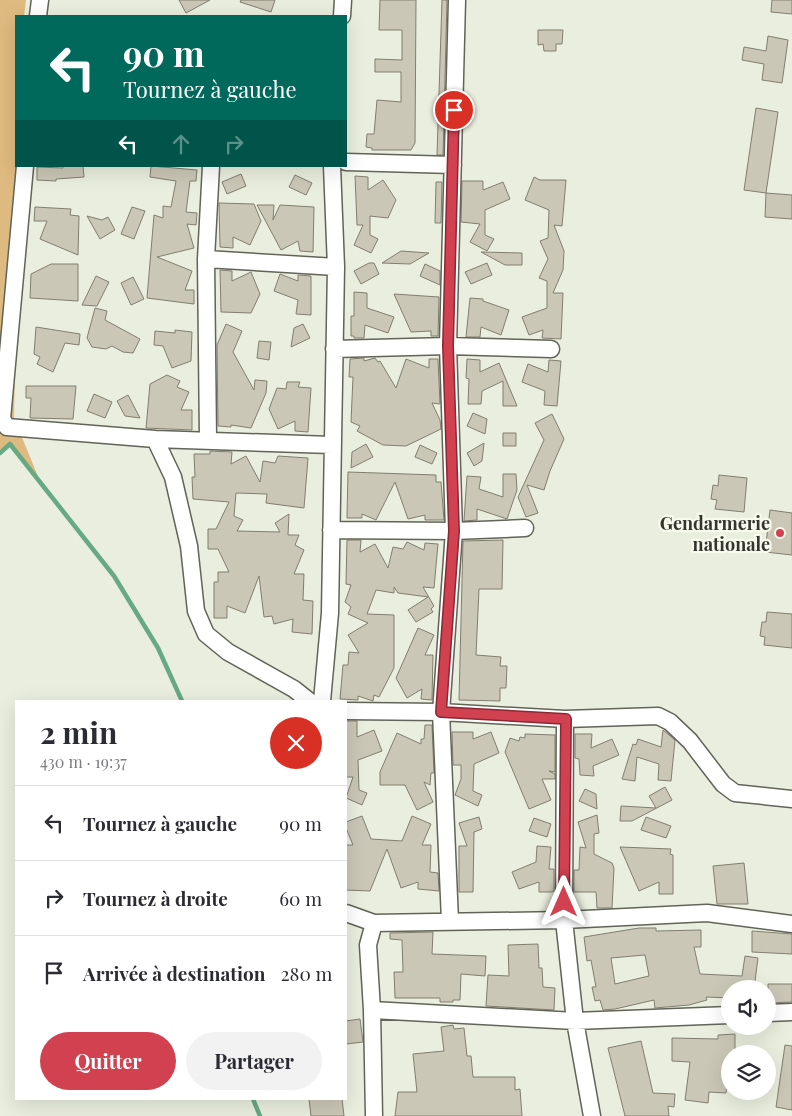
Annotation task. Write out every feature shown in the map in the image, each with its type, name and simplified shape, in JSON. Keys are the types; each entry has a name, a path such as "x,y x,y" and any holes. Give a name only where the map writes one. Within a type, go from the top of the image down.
{"street":[{"path":"38,15 40,0"},
{"path":"342,15 344,0"},
{"path":"450,921 441,712 454,531 448,346 457,0"},
{"path":"347,162 453,165"},
{"path":"25,167 2,419 7,427 155,439 331,445"},
{"path":"208,440 206,259 211,167"},
{"path":"322,700 330,613 331,445 336,267 332,167"},
{"path":"206,259 336,267"},
{"path":"334,349 448,346 551,349"},
{"path":"155,439 173,477 189,546 196,611 206,634 228,652 293,695 306,700"},
{"path":"330,530 454,531 525,528"},
{"path":"347,711 441,712 566,719 658,716 670,722 690,741 723,784 735,793 792,799"},
{"path":"566,719 564,920 576,1022 592,1116"},
{"path":"347,914 374,923 564,920 707,913 792,924"},
{"path":"374,923 368,945 372,1010 374,1116"},
{"path":"372,1010 576,1022 721,1015"},
{"path":"776,1013 792,1012"}],"shaded area":[{"path":"0,0 26,0 24,15 15,15 15,167 19,167 14,418 44,491 11,444 0,453"}],"building":[{"path":"179,0 210,0 186,13"},
{"path":"241,0 275,0 271,12 240,2"},
{"path":"380,0 416,0 415,143 411,150 372,150 372,148 366,147 367,134 374,134 377,100 401,102 401,72 375,72 375,59 402,60 402,30 379,30"},
{"path":"442,0 447,0 443,155 437,155"},
{"path":"772,0 792,0 792,14 771,12"},
{"path":"538,30 563,30 562,44 556,44 556,51 544,51 543,44 538,45"},
{"path":"768,36 788,40 782,83 762,80 764,64 742,60 744,47 766,51"},
{"path":"756,108 778,112 766,193 744,190"},
{"path":"37,167 83,167 84,177 56,179 56,181 37,180"},
{"path":"151,167 197,170 196,181 190,181 186,212 197,213 196,225 187,224 194,248 157,257 192,271 185,290 194,290 194,304 147,298 154,215 163,218 163,206 171,207 176,181 150,177"},
{"path":"241,174 246,186 227,194 222,182"},
{"path":"295,175 312,183 306,195 289,187"},
{"path":"355,176 368,177 368,190 383,180 396,200 388,218 370,216 370,235 378,239 371,253 354,245 363,225 357,225"},
{"path":"534,177 540,180 566,180 562,226 554,225 564,251 563,270 553,293 563,293 561,339 542,338 543,330 529,335 522,317 547,308 547,281 539,278 548,259 540,241 548,238 549,210 525,200"},
{"path":"462,181 483,181 483,190 503,182 510,199 485,210 485,235 494,239 487,251 470,242 480,224 461,222"},
{"path":"436,182 442,182 441,223 435,223"},
{"path":"766,193 792,195 792,219 765,217"},
{"path":"219,203 254,204 261,221 250,245 233,237 233,248 220,247"},
{"path":"257,205 274,205 273,220 280,205 314,207 313,252 300,251 298,241 281,250"},
{"path":"35,207 71,209 70,215 79,216 78,255 40,239 47,221 34,221"},
{"path":"132,207 145,211 134,239 121,234"},
{"path":"87,216 102,220 108,217 115,230 100,239"},
{"path":"401,251 429,253 410,264 382,263"},
{"path":"481,252 522,253 522,265 505,265"},
{"path":"369,263 374,263 379,274 361,284 354,271"},
{"path":"487,263 492,275 471,284 465,272"},
{"path":"51,264 78,264 78,301 30,298 31,274"},
{"path":"425,264 440,271 440,285 420,276"},
{"path":"220,270 232,271 232,281 251,272 260,294 251,313 221,312"},
{"path":"280,274 298,281 298,275 311,276 311,315 296,314 298,300 274,291"},
{"path":"96,276 109,282 97,306 82,305"},
{"path":"133,277 144,299 131,305 121,283"},
{"path":"354,292 367,293 367,308 394,317 388,333 365,325 364,338 354,338 354,336 351,336 351,316 354,316"},
{"path":"394,294 439,297 438,336 431,336 431,331 411,332"},
{"path":"470,298 483,299 483,301 509,310 501,335 481,327 480,337 466,337"},
{"path":"95,308 107,311 105,320 140,339 133,353 123,352 112,346 106,349 92,347 87,338"},
{"path":"226,324 242,331 233,352 254,390 255,380 267,381 266,393 251,428 231,425 231,427 218,426 217,345"},
{"path":"303,324 310,338 291,347 294,328"},
{"path":"36,327 80,334 79,345 65,343 53,372 37,364 40,357 34,354"},
{"path":"175,330 192,332 191,361 172,368 163,346 154,345 155,331 175,333"},
{"path":"259,341 271,342 269,360 257,358"},
{"path":"364,358 364,361 375,358 378,362 380,361 396,388 406,359 429,368 429,359 438,359 440,404 432,403 440,420 441,429 406,446 383,445 357,431 360,426 351,422 353,377 349,377 350,359"},
{"path":"467,359 480,360 480,372 499,363 517,406 503,406 503,381 482,391 481,404 468,404 469,379 466,378"},
{"path":"549,360 561,361 557,406 544,405 545,391 522,382 528,364 548,372"},
{"path":"167,375 180,381 177,387 189,392 181,410 192,410 192,430 146,428 150,384"},
{"path":"287,382 300,382 298,387 311,388 308,432 295,431 295,421 278,429 269,409 277,388 286,389"},
{"path":"26,386 76,386 73,419 30,418 31,398 26,398"},
{"path":"94,394 112,402 105,418 87,411"},
{"path":"128,395 140,418 125,416 117,401"},
{"path":"473,413 487,419 485,434 467,426"},
{"path":"552,414 564,439 544,490 527,485 538,513 526,517 518,497 544,440 535,423"},
{"path":"503,433 516,433 516,446 503,446"},
{"path":"484,443 482,461 474,466 467,453"},
{"path":"366,444 373,457 351,468 352,452"},
{"path":"420,445 437,453 432,464 415,457"},
{"path":"210,451 232,452 231,464 246,456 260,482 263,461 275,463 278,456 308,458 304,508 266,503 267,494 236,493 234,516 243,520 237,531 280,532 275,523 289,514 288,535 299,535 295,545 304,550 294,574 304,574 303,600 313,601 312,634 292,632 293,619 274,624 272,616 264,617 259,576 245,613 227,606 227,618 214,618 214,582 218,582 218,572 229,572 218,549 208,549 208,529 216,529 229,502 193,499 192,477 195,477 194,454 210,454"},
{"path":"348,472 436,475 436,482 441,482 444,520 425,520 425,515 408,519 395,482 376,520 362,514 362,518 347,518"},
{"path":"503,474 516,474 517,490 507,519 477,509 477,520 464,521 467,476 481,477 479,489 503,497"},
{"path":"719,475 747,478 744,512 715,509 717,500 711,499 713,485 718,486"},
{"path":"770,510 792,513 792,555 765,552"},
{"path":"347,540 361,540 360,552 375,544 388,568 393,547 403,549 407,542 424,550 425,543 438,544 434,588 423,587 434,606 431,609 433,612 416,622 408,610 428,597 398,593 394,587 394,593 376,590 367,614 394,615 394,668 379,697 374,695 373,701 358,696 358,700 340,699 343,665 348,665 349,652 359,653 348,635 368,623 348,614 351,607 345,602 351,585 346,584"},
{"path":"503,540 502,589 479,589 476,655 501,657 500,666 507,666 506,688 500,688 500,701 459,700 463,541"},
{"path":"767,612 792,614 792,648 764,645 765,637 760,636 762,622 766,622"},
{"path":"418,628 434,635 425,655 433,655 432,700 421,699 422,689 407,698 396,678"},
{"path":"347,721 357,721 357,737 374,730 382,751 358,760 359,790 367,793 362,805 347,798 353,777 347,777"},
{"path":"425,725 432,725 434,773 431,773 430,785 424,782 433,802 417,810 405,785 380,785 380,772 397,733 421,744 421,739 424,739"},
{"path":"663,730 675,740 671,781 658,780 659,764 637,757 635,781 622,779 633,744 636,745 638,739 661,747"},
{"path":"452,732 473,732 473,739 491,732 499,753 474,764 473,791 482,795 478,806 455,795 461,779 461,765 453,765"},
{"path":"525,734 555,735 555,772 549,771 555,774 555,779 542,779 551,800 529,809 505,752 510,738 519,741 520,737 525,738"},
{"path":"575,734 592,734 591,748 612,739 619,755 593,766 594,776 580,775 579,759 575,758"},
{"path":"665,787 672,800 632,821 620,821 621,806 656,808 649,796"},
{"path":"585,789 596,794 597,809 579,801"},
{"path":"597,815 599,833 594,834 594,854 612,863 614,868 612,908 597,908 596,892 574,892 574,870 579,870 580,847 586,848 578,822"},
{"path":"362,816 371,839 402,841 412,816 431,824 422,845 431,845 430,872 438,873 439,891 418,889 418,882 401,888 387,849 370,891 347,890 347,845 353,845 347,830 347,822"},
{"path":"479,817 482,829 474,832 473,892 459,892 459,846 467,846 459,823"},
{"path":"646,817 671,826 666,838 641,830"},
{"path":"534,818 551,824 547,837 529,831"},
{"path":"537,846 551,847 549,869 554,869 554,891 552,892 539,892 539,882 519,889 512,872 536,862"},
{"path":"620,847 671,849 670,854 673,855 673,894 659,894 659,882 639,891"},
{"path":"744,863 748,904 717,904 713,866"},
{"path":"639,928 656,928 656,931 701,930 701,947 694,947 700,974 742,976 745,956 758,958 755,980 721,980 721,998 706,997 707,1000 689,1005 655,1008 654,1000 603,1010 600,1000 595,1001 592,987 596,987 591,960 587,961 584,937","holes":["645,955 649,976 615,984 611,958"]},
{"path":"752,931 792,934 792,954 752,952"},
{"path":"433,932 432,954 486,956 485,976 461,974 460,1000 453,1000 453,1002 440,1002 440,998 395,998 394,972 403,972 402,940 390,939 390,933"},
{"path":"538,944 539,968 542,968 543,987 555,988 554,1010 486,1006 488,975 509,976 508,945"},
{"path":"776,984 792,984 792,1002 776,1003"},
{"path":"360,1019 363,1042 347,1044 347,1021"},
{"path":"453,1025 454,1029 464,1028 467,1056 471,1056 473,1077 515,1077 515,1090 520,1089 522,1116 395,1116 398,1092 417,1092 413,1054 444,1051 441,1027"},
{"path":"718,1035 735,1035 735,1045 721,1045 721,1093 709,1092 708,1103 685,1100 690,1062 672,1061 672,1038 718,1039"},
{"path":"641,1041 653,1093 675,1094 674,1107 668,1106 669,1116 625,1116 608,1048"},
{"path":"785,1045 792,1046 792,1110 776,1107"},
{"path":"309,1100 342,1100 344,1116 311,1116"}],"waterway":[{"path":"0,453 10,444 114,576 158,648 182,700"},
{"path":"253,1100 260,1116"}],"place":[{"name":"Gendarmerie nationale","path":"780,533"}],"route":[{"path":"454,110 448,346 454,531 441,712 566,719 564,902"}]}
